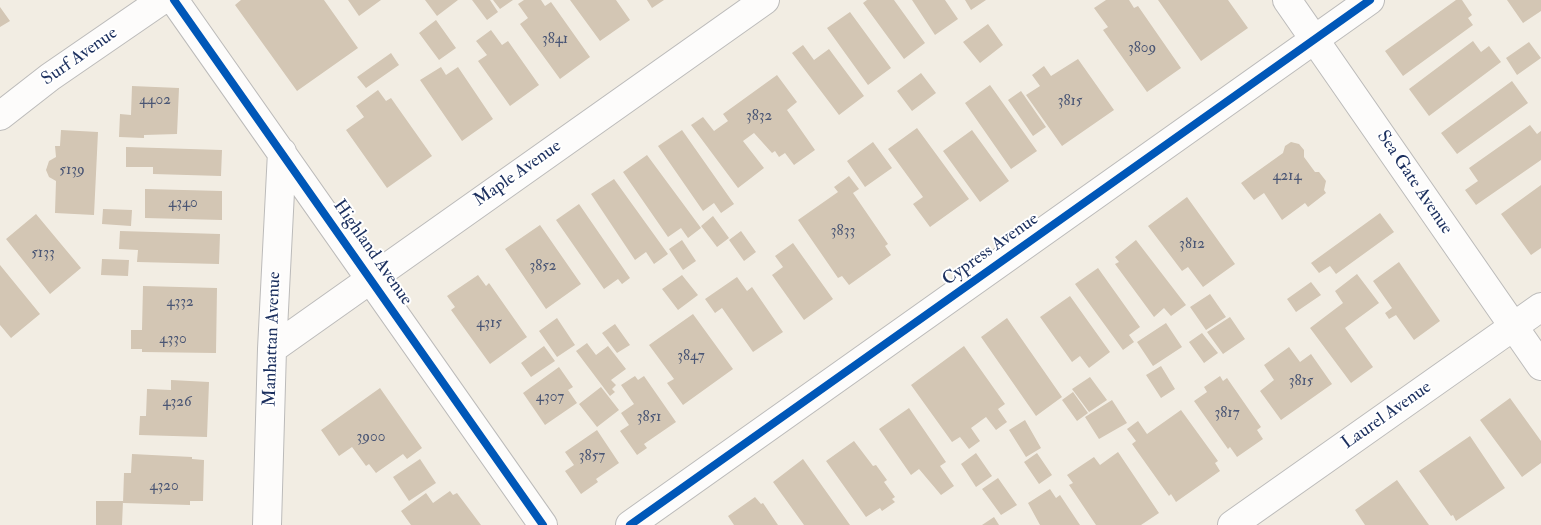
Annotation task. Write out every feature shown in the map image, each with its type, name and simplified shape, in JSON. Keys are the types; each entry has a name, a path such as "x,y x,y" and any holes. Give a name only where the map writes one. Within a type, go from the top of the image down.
{"street":[{"name":"Surf Avenue","path":"0,116 50,77 162,0"},
{"name":"Highland Avenue","path":"174,0 543,525"},
{"name":"Maple Avenue","path":"272,349 765,0"},
{"name":"Sea Gate Avenue","path":"1287,0 1541,366"},
{"name":"Cypress Avenue","path":"630,525 1370,0"},
{"name":"Manhattan Avenue","path":"267,525 272,349 282,152"},
{"name":"Laurel Avenue","path":"1232,525 1541,307"}],"building":[{"path":"241,0 324,0 358,48 297,91 235,5"},
{"path":"348,0 381,0 359,16"},
{"path":"425,0 458,0 437,16"},
{"path":"472,0 490,0 498,12 487,20"},
{"path":"493,0 513,0 500,9"},
{"path":"524,0 541,0 545,6 551,2 590,57 560,79 520,24 528,18 518,4"},
{"path":"570,0 616,0 630,20 600,41"},
{"path":"647,0 664,0 652,8"},
{"path":"867,0 894,0 925,43 904,59 863,3"},
{"path":"912,0 945,0 958,19 935,35"},
{"path":"965,0 986,0 971,10"},
{"path":"1106,0 1129,0 1134,8 1138,6 1181,68 1147,92 1103,30 1108,27 1094,8"},
{"path":"1158,0 1228,0 1248,28 1201,61"},
{"path":"1456,0 1462,0 1472,15 1468,18 1473,25 1403,76 1385,51"},
{"path":"1507,0 1541,0 1541,11 1523,23"},
{"path":"0,7 10,21 0,27"},
{"path":"850,12 891,68 868,85 827,28"},
{"path":"436,20 456,48 439,60 419,33"},
{"path":"988,24 1003,45 980,63 963,42"},
{"path":"491,30 502,45 508,41 539,85 510,106 478,61 487,55 476,41"},
{"path":"1473,41 1481,52 1489,46 1501,62 1429,116 1409,89"},
{"path":"1529,42 1541,58 1517,75 1506,58"},
{"path":"803,45 814,60 829,49 864,96 839,115 792,53"},
{"path":"391,53 399,65 366,88 357,77"},
{"path":"1078,59 1114,110 1062,146 1026,95 1040,86 1032,75 1044,66 1051,76"},
{"path":"441,67 446,75 458,67 493,119 462,141 420,80"},
{"path":"921,73 936,93 912,111 897,91"},
{"path":"777,75 797,102 787,110 815,150 794,165 785,153 779,157 775,151 772,153 754,133 743,141 764,168 738,188 691,125 703,117 714,131 728,121 723,114"},
{"path":"1512,81 1528,103 1457,154 1441,133"},
{"path":"990,85 1037,151 1011,169 965,103"},
{"path":"132,86 179,88 177,134 144,135 144,138 119,137 120,114 131,115"},
{"path":"378,90 386,101 391,98 432,156 387,188 346,130 364,117 356,106"},
{"path":"1021,91 1046,127 1033,136 1008,100"},
{"path":"1530,125 1537,134 1541,131 1541,160 1476,205 1465,190 1478,181 1469,168"},
{"path":"917,128 969,199 930,227 913,204 923,197 888,149"},
{"path":"61,130 98,132 94,215 55,213 56,181 49,177 46,170 49,161 56,157 55,146 60,146"},
{"path":"682,130 734,204 721,213 714,203 703,211 658,146"},
{"path":"972,130 1009,181 980,202 943,151"},
{"path":"873,142 892,168 865,187 847,161"},
{"path":"1291,142 1299,144 1304,150 1304,157 1315,172 1319,172 1326,181 1324,190 1326,193 1308,207 1305,203 1282,220 1264,193 1254,200 1241,183 1283,153 1285,146"},
{"path":"126,147 222,150 221,176 153,174 153,167 126,167"},
{"path":"647,155 701,228 688,238 681,228 668,237 623,172"},
{"path":"849,176 859,189 853,193 888,244 885,246 891,255 849,285 842,276 838,278 798,220 838,192 834,187"},
{"path":"614,179 668,254 654,264 646,252 635,260 591,194"},
{"path":"1541,185 1541,248 1531,255 1501,214"},
{"path":"145,189 222,191 222,220 145,218"},
{"path":"1187,197 1235,264 1203,287 1188,267 1182,271 1148,226"},
{"path":"579,204 630,278 622,284 618,279 604,289 556,220"},
{"path":"103,209 132,210 131,226 102,224"},
{"path":"1380,213 1394,232 1336,274 1330,266 1319,273 1311,263"},
{"path":"36,214 81,268 50,294 6,239"},
{"path":"713,216 729,238 717,247 701,226"},
{"path":"540,225 581,284 546,309 505,249"},
{"path":"120,231 220,234 219,264 137,262 138,250 119,249"},
{"path":"741,231 756,252 744,261 729,240"},
{"path":"682,240 696,261 683,270 669,249"},
{"path":"1136,240 1186,305 1171,316 1164,308 1154,317 1115,264 1119,262 1115,257"},
{"path":"793,243 833,299 804,320 772,275 783,267 775,256"},
{"path":"102,259 129,260 128,276 101,275"},
{"path":"1399,262 1440,321 1414,340 1396,315 1389,319 1385,313 1392,308 1373,281"},
{"path":"0,265 40,314 11,338 0,325"},
{"path":"1098,268 1140,327 1129,335 1134,342 1123,350 1075,284"},
{"path":"1357,274 1379,303 1345,328 1373,367 1351,383 1310,328 1343,303 1335,291"},
{"path":"478,275 486,286 489,283 527,337 490,364 451,310 455,307 447,296"},
{"path":"682,275 698,295 678,310 662,289"},
{"path":"737,277 747,291 752,287 783,332 753,352 722,308 715,313 705,299"},
{"path":"1311,282 1321,295 1296,312 1287,299"},
{"path":"143,286 217,288 216,353 142,352 142,349 131,349 131,330 142,330"},
{"path":"1210,294 1226,317 1206,330 1190,307"},
{"path":"1070,296 1110,352 1089,368 1080,356 1072,362 1040,317"},
{"path":"693,314 733,369 683,405 667,383 674,379 649,345"},
{"path":"1230,317 1245,339 1223,354 1207,332"},
{"path":"557,318 575,345 557,357 539,331"},
{"path":"1007,318 1062,397 1036,416 981,337"},
{"path":"1166,323 1182,347 1153,366 1137,342"},
{"path":"615,324 630,345 617,353 602,333"},
{"path":"1202,333 1218,353 1204,363 1189,342"},
{"path":"587,343 596,355 608,346 626,369 611,380 616,385 612,389 615,392 610,396 576,351"},
{"path":"544,346 555,361 531,377 521,363"},
{"path":"964,346 1005,404 998,409 1007,422 996,430 986,417 971,428 980,441 969,449 960,437 952,442 911,385"},
{"path":"1289,347 1300,362 1311,354 1332,384 1281,420 1260,391 1274,380 1264,365"},
{"path":"1161,366 1175,389 1161,398 1146,375"},
{"path":"559,367 573,387 568,390 577,403 545,425 523,393"},
{"path":"635,376 638,380 644,376 676,422 644,444 647,448 637,455 620,431 629,425 621,413 634,404 621,385"},
{"path":"1220,376 1223,381 1227,378 1261,427 1257,430 1263,439 1237,457 1230,447 1228,449 1194,401 1207,392 1204,387"},
{"path":"1090,377 1107,400 1089,412 1072,389"},
{"path":"171,380 209,382 207,437 139,435 140,416 146,416 147,389 171,390"},
{"path":"601,387 619,410 597,427 579,404"},
{"path":"380,388 422,448 407,459 403,454 376,473 369,464 366,466 352,447 339,456 321,430"},
{"path":"1073,392 1088,413 1077,421 1062,400"},
{"path":"1510,398 1541,441 1541,463 1522,477 1480,420"},
{"path":"1112,400 1127,423 1099,439 1085,417"},
{"path":"909,408 946,462 940,466 954,486 941,495 919,469 911,475 879,429"},
{"path":"1181,410 1218,461 1215,463 1220,471 1176,502 1171,494 1169,496 1132,444 1136,441 1127,429 1138,421 1147,434"},
{"path":"1025,420 1041,448 1026,457 1009,430"},
{"path":"597,430 619,463 596,479 598,482 581,494 565,471 574,465 565,452"},
{"path":"1470,436 1505,488 1456,521 1419,471"},
{"path":"854,441 873,466 876,465 887,480 884,482 895,497 892,499 895,502 882,511 880,508 866,517 826,461"},
{"path":"1118,452 1159,513 1141,525 1096,525 1069,485 1073,483 1067,475 1094,457 1100,465"},
{"path":"976,453 992,476 976,487 961,464"},
{"path":"1037,453 1052,475 1039,484 1024,462"},
{"path":"132,454 192,457 192,459 204,460 203,501 190,501 190,505 123,503 124,473 131,473"},
{"path":"420,459 436,483 409,501 393,477"},
{"path":"803,459 850,525 804,525 773,482"},
{"path":"998,478 1017,505 1001,515 982,489"},
{"path":"1397,480 1429,525 1365,525 1355,510"},
{"path":"1050,489 1056,498 1060,495 1080,525 1040,525 1028,503"},
{"path":"450,491 453,495 457,493 481,525 411,525 401,511 426,493 433,503"},
{"path":"755,497 761,504 763,503 778,525 734,525 728,516"},
{"path":"96,501 123,501 122,525 96,525"},
{"path":"994,517 999,525 982,525"}],"cycle path":[{"path":"174,0 543,525"},
{"path":"630,525 1370,0"}]}
